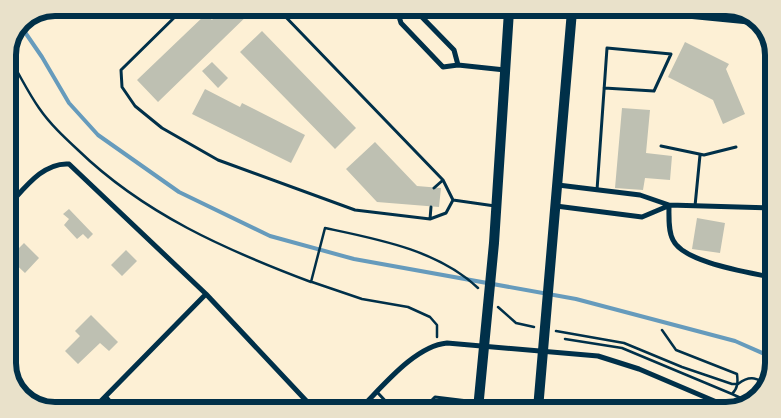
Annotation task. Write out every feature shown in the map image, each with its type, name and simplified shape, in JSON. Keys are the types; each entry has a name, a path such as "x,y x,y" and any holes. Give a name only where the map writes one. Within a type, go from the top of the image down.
{"main road":[{"path":"479,402 494,243 509,16"},
{"path":"539,402 544,352 551,333 556,206 572,16"}],"street":[{"path":"399,16 401,22 444,67 458,65 505,70"},
{"path":"421,16 454,50 458,65"},
{"path":"687,16 746,22"},
{"path":"16,198 38,175 62,163 69,164 206,294 306,402"},
{"path":"558,186 640,196 669,205 765,208"},
{"path":"556,206 642,217 669,205"},
{"path":"669,205 671,237 679,248 707,262 765,277"},
{"path":"100,402 206,294"},
{"path":"367,402 402,367 424,350 438,344 484,345 598,356 639,369 717,402"}],"lane":[{"path":"176,16 120,70 122,87 136,106 162,128 218,160 355,210 430,220 446,213 453,200"},
{"path":"285,16 443,180 453,200"},
{"path":"597,190 604,88 607,48 670,54 654,91 604,88"},
{"path":"660,146 700,155 736,147"},
{"path":"695,206 700,155"},
{"path":"434,188 443,180"},
{"path":"453,200 496,206"},
{"path":"430,220 431,207"},
{"path":"377,392 386,402"},
{"path":"106,396 111,402"},
{"path":"430,402 435,397 462,402"}],"path":[{"path":"16,69 39,108 58,132 105,176 131,196 225,248 311,282 362,299 408,307 430,317 437,325 438,344"},
{"path":"311,282 325,228 402,245 467,277 481,290"},
{"path":"495,304 516,324 536,327"},
{"path":"662,330 676,350 737,374 738,384"},
{"path":"551,333 624,343 682,367 732,384 738,384"},
{"path":"565,339 622,348 741,398"},
{"path":"732,394 738,384 746,378 752,377 761,381"}],"building":[{"path":"204,16 208,16 212,20 215,16 247,16 158,102 137,80"},
{"path":"262,31 356,128 335,149 240,52"},
{"path":"685,42 729,64 726,69 745,114 723,124 713,100 668,77"},
{"path":"212,62 228,78 218,88 202,71"},
{"path":"205,89 240,107 242,103 305,135 291,163 192,114"},
{"path":"622,108 650,110 646,153 672,156 670,180 645,178 643,190 615,188"},
{"path":"375,142 417,186 441,188 439,207 377,202 346,169"},
{"path":"69,209 93,234 88,239 83,234 77,239 64,225 69,219 63,214"},
{"path":"697,218 725,223 720,253 692,249"},
{"path":"24,243 39,258 25,273 16,265 16,251"},
{"path":"126,250 137,261 122,276 111,265"},
{"path":"91,315 118,342 109,351 100,343 78,364 65,351 80,336 75,331"}],"waterway":[{"path":"24,32 69,103 98,135 179,192 270,236 354,259 576,299 735,341 765,354"}]}
